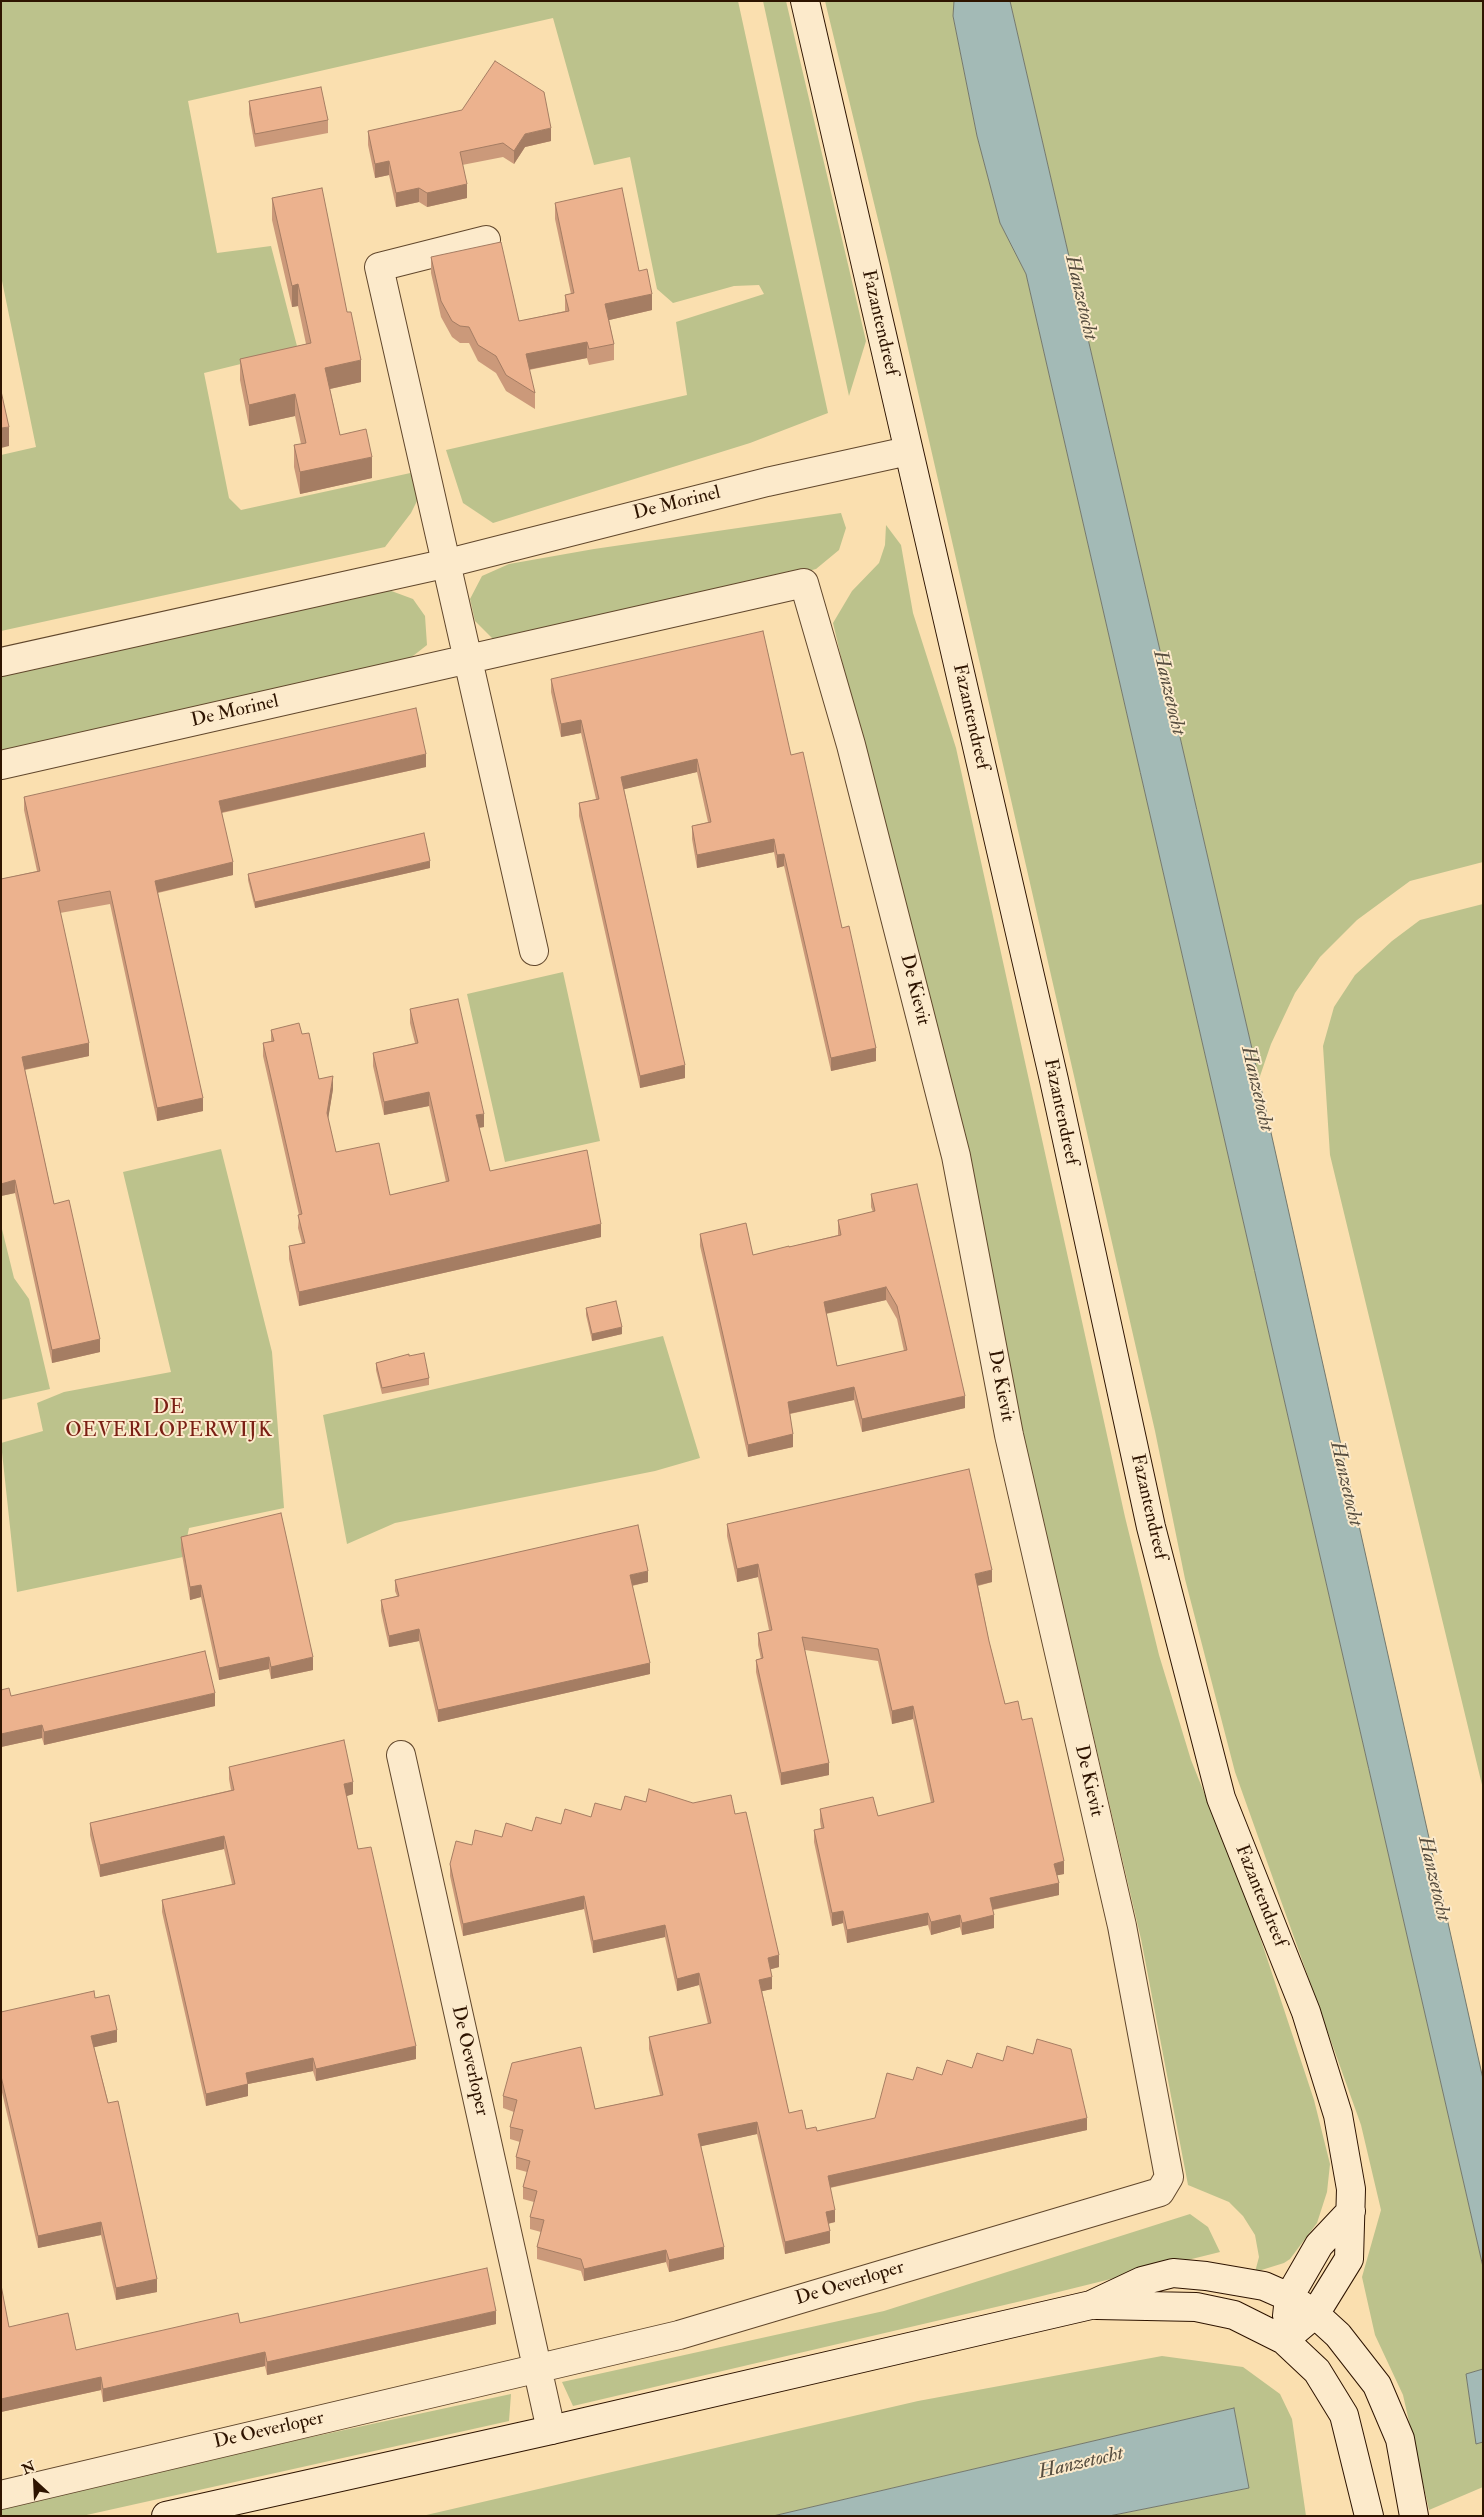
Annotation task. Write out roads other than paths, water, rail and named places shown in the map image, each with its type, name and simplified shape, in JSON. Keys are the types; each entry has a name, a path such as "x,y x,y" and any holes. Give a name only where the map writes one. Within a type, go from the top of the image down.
{"street":[{"name":"Fazantendreef","path":"805,1 1051,1070 1151,1527 1222,1798 1306,2012 1338,2115 1351,2189 1349,2259 1315,2314 1284,2340"},
{"path":"486,240 379,267 448,563 534,951"},
{"name":"De Morinel","path":"1,662 448,563 766,482 908,451"},
{"name":"De Morinel","path":"1,765 804,583"},
{"name":"De Kievit","path":"804,583 851,745 956,1156 1009,1435 1122,1926 1169,2177 1160,2192"},
{"name":"De Oeverloper","path":"401,1755 551,2430"},
{"name":"De Oeverloper","path":"1,2494 679,2334 1160,2192"},
{"path":"1284,2340 1289,2297 1319,2245 1351,2211"},
{"path":"166,2516 551,2430 1091,2305 1142,2281 1173,2273 1206,2276 1264,2286 1289,2297 1315,2314 1338,2335 1377,2385 1400,2439 1414,2516"},
{"path":"1091,2305 1196,2307 1234,2315 1284,2340 1317,2371 1344,2415 1369,2516"}],"water":[{"name":"Hanzetocht","path":"954,1 1010,1 1259,1079 1483,2079 1483,2267 1026,274 1000,223 977,136 953,16"},
{"path":"1483,2369 1483,2442 1476,2444 1466,2374"},
{"name":"Hanzetocht","path":"1234,2408 1249,2488 1109,2516 773,2516"}],"district":[{"name":"DE OEVERLOPERWIJK","path":"169,1420"}]}
